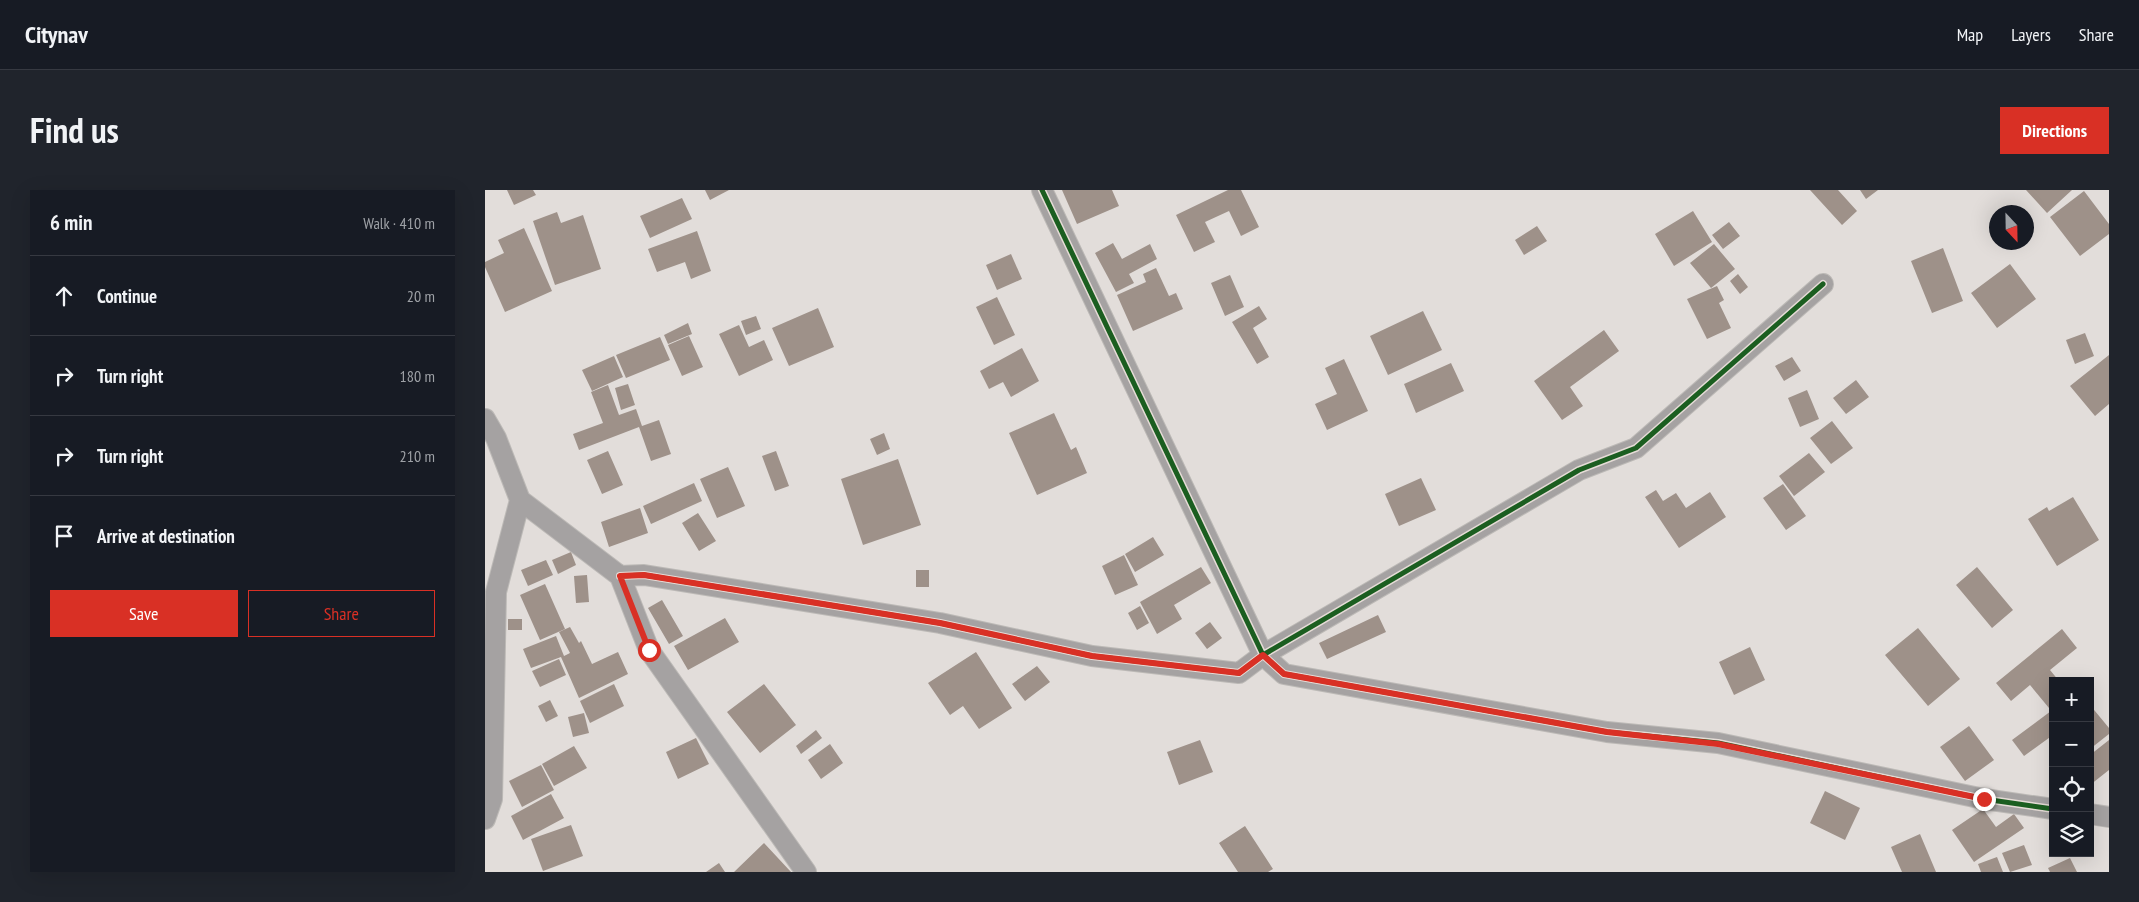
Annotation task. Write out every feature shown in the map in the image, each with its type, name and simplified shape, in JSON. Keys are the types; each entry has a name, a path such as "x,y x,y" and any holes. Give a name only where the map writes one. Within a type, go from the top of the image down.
{"street":[{"path":"1042,190 1263,655 1284,674 1607,732 1718,744 1984,799 2049,808"},
{"path":"620,576 644,575 940,623 1092,656 1239,673 1263,655 1579,470 1635,448 1823,284"},
{"path":"485,419 496,438 520,500 620,576 649,650 806,872"},
{"path":"485,819 491,799 496,592 520,500"},
{"path":"2094,815 2109,817"}],"building":[{"path":"507,190 533,190 536,195 514,205"},
{"path":"705,190 729,190 710,200"},
{"path":"1062,190 1112,190 1119,206 1077,224"},
{"path":"1228,190 1241,190 1259,227 1241,236 1229,211 1205,222 1215,242 1194,252 1176,215"},
{"path":"1810,190 1838,190 1857,211 1842,225"},
{"path":"1860,190 1878,190 1866,199"},
{"path":"2026,190 2072,190 2047,213"},
{"path":"2084,191 2109,224 2109,234 2080,256 2050,217"},
{"path":"682,198 692,219 650,238 640,216"},
{"path":"1693,211 1712,242 1674,266 1655,234"},
{"path":"557,212 561,223 583,215 601,269 555,285 533,221"},
{"path":"1729,222 1740,236 1723,249 1712,235"},
{"path":"1537,226 1547,241 1524,255 1515,240"},
{"path":"524,228 552,291 505,312 485,267 485,262 504,253 498,240"},
{"path":"697,231 711,271 691,279 685,262 657,272 648,249"},
{"path":"1113,243 1122,259 1150,244 1157,259 1129,274 1134,283 1116,292 1095,253"},
{"path":"1714,244 1735,269 1711,288 1690,263"},
{"path":"1943,248 1963,301 1932,313 1911,261"},
{"path":"1011,254 1022,279 997,290 986,265"},
{"path":"2010,264 2036,299 1997,328 1971,293"},
{"path":"1156,268 1169,296 1176,293 1183,309 1133,331 1117,295 1146,282 1143,274"},
{"path":"1738,274 1748,287 1740,294 1730,281"},
{"path":"1230,275 1244,307 1225,316 1211,283"},
{"path":"1717,286 1724,300 1719,303 1731,328 1707,339 1687,299"},
{"path":"997,297 1015,335 994,345 976,307"},
{"path":"1259,306 1267,319 1253,328 1269,357 1257,364 1232,322"},
{"path":"818,308 834,347 789,366 772,328"},
{"path":"1423,311 1442,350 1388,375 1370,336"},
{"path":"756,316 761,329 746,335 741,321"},
{"path":"688,323 692,334 668,344 664,335"},
{"path":"739,325 749,347 764,340 773,360 739,376 719,334"},
{"path":"1604,330 1619,351 1570,387 1583,406 1562,420 1534,381"},
{"path":"2085,333 2094,356 2075,364 2066,340"},
{"path":"689,336 703,367 682,376 668,345"},
{"path":"660,337 670,360 626,378 616,355"},
{"path":"1022,348 1039,381 1011,397 1003,382 989,389 980,371"},
{"path":"2109,355 2109,404 2095,416 2070,386"},
{"path":"614,356 623,377 592,391 582,370"},
{"path":"1792,357 1801,371 1784,381 1775,366"},
{"path":"1344,359 1368,411 1327,430 1315,404 1337,394 1325,368"},
{"path":"1451,363 1464,391 1416,413 1404,384"},
{"path":"1856,380 1869,397 1846,414 1833,398"},
{"path":"628,384 635,405 621,410 615,388"},
{"path":"608,385 619,415 636,409 642,426 659,420 671,454 651,461 639,427 579,450 573,434 603,423 591,392"},
{"path":"1807,390 1819,419 1800,427 1788,398"},
{"path":"1054,413 1071,450 1076,447 1087,473 1037,495 1009,433"},
{"path":"1832,421 1853,448 1831,464 1810,438"},
{"path":"884,433 890,449 877,455 870,439"},
{"path":"608,451 623,485 602,494 587,460"},
{"path":"776,451 789,486 775,491 762,456"},
{"path":"1809,453 1825,472 1794,496 1779,476"},
{"path":"898,459 921,525 863,545 841,479"},
{"path":"728,467 745,506 717,518 700,479"},
{"path":"1421,478 1436,510 1399,526 1385,494"},
{"path":"694,483 702,501 651,524 643,506"},
{"path":"1783,484 1806,516 1786,530 1763,498"},
{"path":"1656,490 1663,501 1676,493 1686,508 1710,492 1726,517 1679,548 1645,497"},
{"path":"2073,497 2099,540 2057,566 2028,519 2047,507 2049,511"},
{"path":"640,508 648,533 609,547 601,522"},
{"path":"698,513 716,541 699,551 682,523"},
{"path":"1153,537 1164,555 1135,572 1125,554"},
{"path":"571,552 576,565 558,574 552,560"},
{"path":"1124,555 1138,585 1115,595 1102,566"},
{"path":"546,560 553,575 528,586 521,570"},
{"path":"1201,567 1211,583 1174,605 1182,619 1157,634 1140,602"},
{"path":"1977,567 2013,610 1992,628 1956,585"},
{"path":"916,570 929,570 929,587 916,587"},
{"path":"587,575 589,602 576,603 574,576"},
{"path":"545,584 565,629 540,640 520,595"},
{"path":"662,600 683,636 669,644 648,608"},
{"path":"1140,606 1149,623 1137,630 1128,613"},
{"path":"1378,615 1386,632 1327,659 1319,643"},
{"path":"725,618 739,642 688,670 674,646"},
{"path":"508,619 522,619 522,630 508,630"},
{"path":"1210,622 1222,638 1207,649 1195,633"},
{"path":"570,627 579,643 581,641 592,664 618,652 628,674 579,698 561,657 531,668 523,649 556,636 564,656 570,653 559,632"},
{"path":"1918,628 1960,679 1928,706 1885,655"},
{"path":"2062,629 2077,648 2050,670 2056,677 2049,677 2049,708 2030,685 2011,701 1996,683"},
{"path":"1750,647 1765,680 1734,695 1719,662"},
{"path":"976,652 1012,708 979,729 963,706 950,715 928,683"},
{"path":"559,659 566,675 540,687 532,671"},
{"path":"1037,666 1050,682 1025,701 1012,684"},
{"path":"614,684 624,706 590,723 580,701"},
{"path":"764,684 796,725 760,753 727,712"},
{"path":"550,700 558,716 546,722 538,706"},
{"path":"2094,710 2109,728 2109,734 2094,746"},
{"path":"2049,712 2049,738 2024,756 2012,740"},
{"path":"584,713 589,733 573,737 568,717"},
{"path":"1969,726 1994,760 1965,781 1940,747"},
{"path":"816,730 822,738 801,754 796,746"},
{"path":"696,738 709,764 678,779 666,752"},
{"path":"1200,740 1213,772 1179,785 1167,752"},
{"path":"2109,740 2109,770 2094,782 2094,767 2094,752"},
{"path":"830,744 843,763 821,779 808,760"},
{"path":"574,746 587,768 554,786 542,764"},
{"path":"541,765 554,790 522,807 509,781"},
{"path":"1825,791 1860,808 1845,840 1810,823"},
{"path":"551,794 564,818 523,840 511,816"},
{"path":"1983,809 1996,827 2014,814 2024,828 1974,862 1952,830"},
{"path":"571,825 583,856 543,871 531,839"},
{"path":"1245,826 1273,869 1268,872 1238,872 1219,843"},
{"path":"1920,834 1936,872 1902,872 1891,847"},
{"path":"764,843 791,872 734,872"},
{"path":"2024,845 2032,865 2010,872 2002,853"},
{"path":"1997,857 2003,872 1981,872 1978,864"},
{"path":"2070,858 2077,872 2050,872 2048,868"},
{"path":"719,863 725,872 706,872"}],"cycle path":[{"path":"1042,190 1263,655 1284,674 1607,732 1718,743 1984,799 2049,808"},
{"path":"620,576 644,575 940,623 1092,656 1239,673 1263,655 1579,470 1636,448 1823,284"}],"route":[{"path":"649,650 620,576 644,575 940,623 1092,656 1239,673 1263,655 1284,674 1607,732 1718,744 1984,799"}]}
